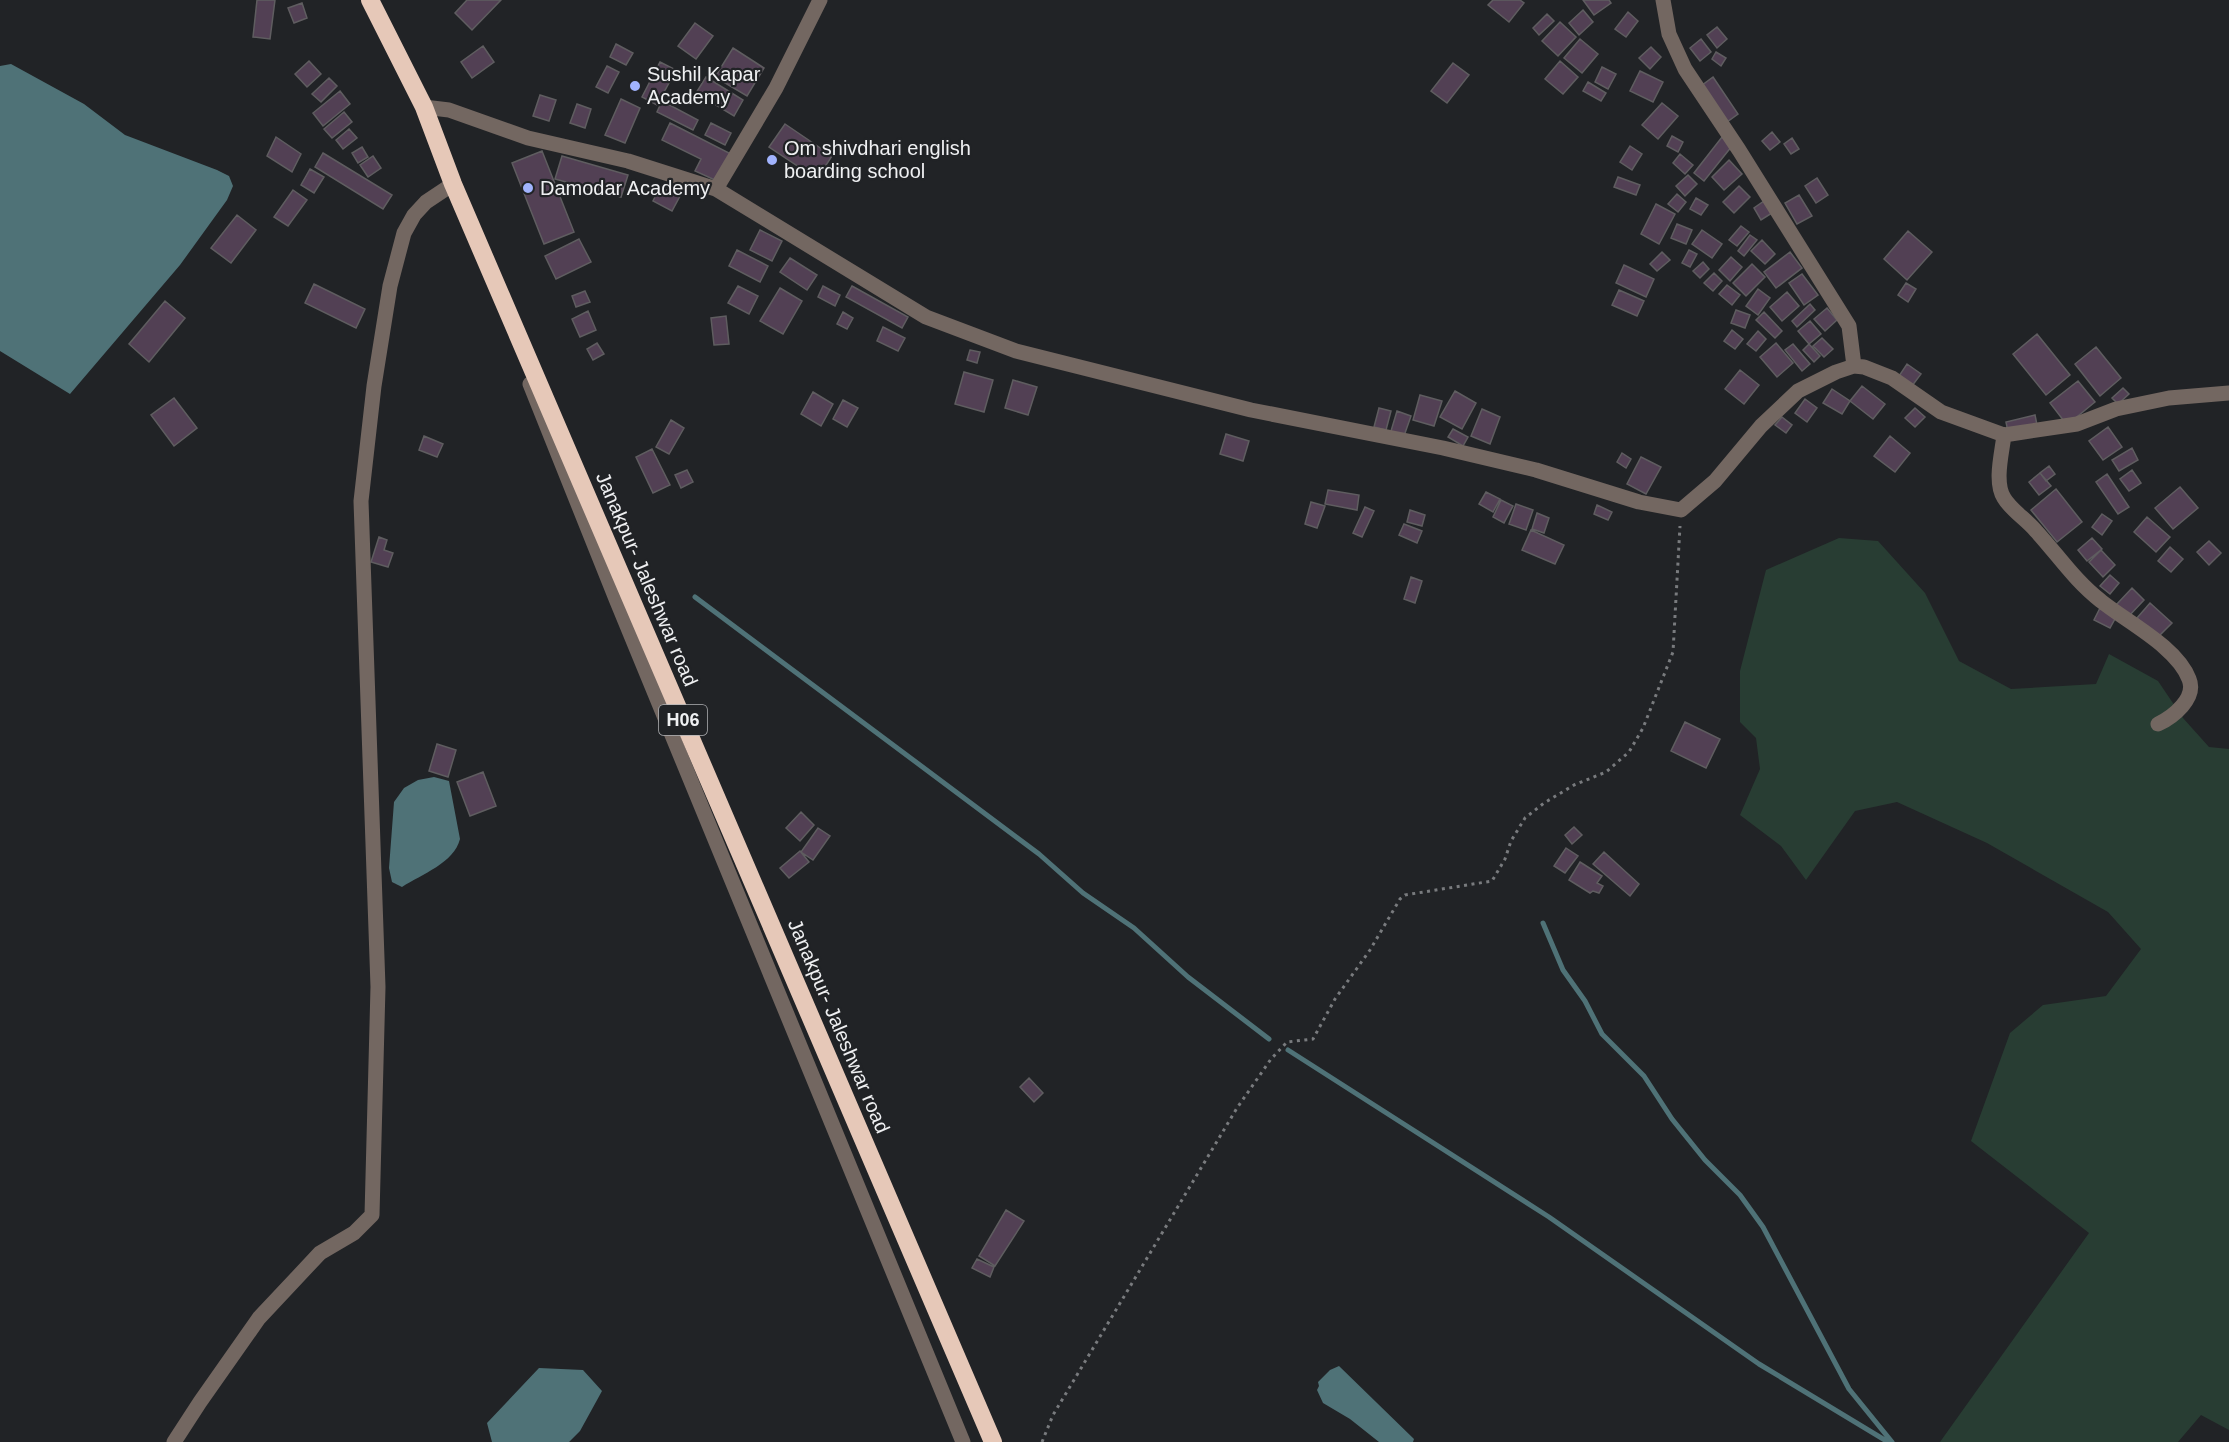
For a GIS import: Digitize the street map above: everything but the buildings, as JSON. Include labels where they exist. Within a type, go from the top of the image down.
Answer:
[{"type":"highway","name":"Janakpur- Jaleshwar road","points":[[370,0],[424,107],[453,184],[993,1442]]},
{"type":"street","points":[[716,189],[776,88],[820,0]]},
{"type":"street","points":[[1663,0],[1669,34],[1685,69],[1739,150],[1849,326],[1854,366]]},
{"type":"street","points":[[424,107],[449,110],[528,138],[628,161],[716,189],[926,317],[1016,351],[1251,410],[1443,448],[1536,470],[1639,502],[1681,510],[1715,481],[1761,426],[1798,391],[1836,372],[1854,366],[1864,367],[1892,378],[1941,412],[2004,435],[2077,424],[2116,409],[2169,398],[2229,393]]},
{"type":"street","points":[[174,1442],[259,1318],[320,1253],[354,1233],[372,1215],[378,987],[361,501],[374,386],[390,286],[404,233],[414,215],[426,202],[453,184]]},
{"type":"street","points":[[465,222],[625,621],[963,1442]]},
{"type":"street","points":[[2004,435],[1999,479],[2004,498],[2036,531],[2070,573],[2102,602],[2168,652],[2181,665],[2190,680],[2190,692],[2183,704],[2169,719],[2158,724]]},
{"type":"path","points":[[1042,1442],[1053,1415],[1237,1108],[1271,1059],[1287,1042],[1313,1039],[1335,999],[1365,958],[1400,899],[1405,895],[1492,881],[1505,859],[1511,840],[1525,818],[1564,791],[1606,772],[1629,752],[1643,728],[1673,652],[1681,510]]},
{"type":"green space","points":[[1839,538],[1878,541],[1925,593],[1959,661],[2011,689],[2096,684],[2109,654],[2158,681],[2183,718],[2209,747],[2229,749],[2229,1430],[2201,1415],[2178,1442],[1940,1442],[2089,1233],[1971,1141],[2010,1033],[2043,1005],[2106,996],[2141,949],[2108,912],[1987,843],[1897,802],[1855,811],[1806,880],[1781,846],[1740,815],[1760,769],[1756,738],[1740,722],[1740,671],[1766,570]]},
{"type":"water","points":[[11,64],[84,104],[125,135],[217,170],[229,176],[233,186],[227,200],[180,265],[70,394],[0,351],[0,66]]},
{"type":"water","points":[[434,777],[449,781],[460,839],[457,847],[444,861],[402,887],[392,882],[389,868],[394,802],[404,788],[418,780]]},
{"type":"water","points":[[1339,1366],[1414,1439],[1413,1442],[1379,1442],[1350,1419],[1323,1403],[1317,1390],[1318,1382],[1330,1370]]},
{"type":"water","points":[[539,1368],[583,1370],[602,1391],[580,1431],[569,1442],[492,1442],[487,1423]]},
{"type":"waterway","points":[[695,597],[1039,854],[1083,893],[1134,928],[1188,977],[1269,1039]]},
{"type":"waterway","points":[[1543,923],[1563,970],[1585,1001],[1602,1034],[1644,1076],[1672,1119],[1705,1160],[1740,1195],[1763,1227],[1849,1389],[1892,1442]]},
{"type":"waterway","points":[[1288,1050],[1549,1217],[1759,1364],[1888,1442]]},
{"type":"place","name":"Sushil Kapar Academy","points":[[635,86]]},
{"type":"place","name":"Om shivdhari english boarding school","points":[[772,160]]},
{"type":"place","name":"Damodar Academy","points":[[528,188]]}]
